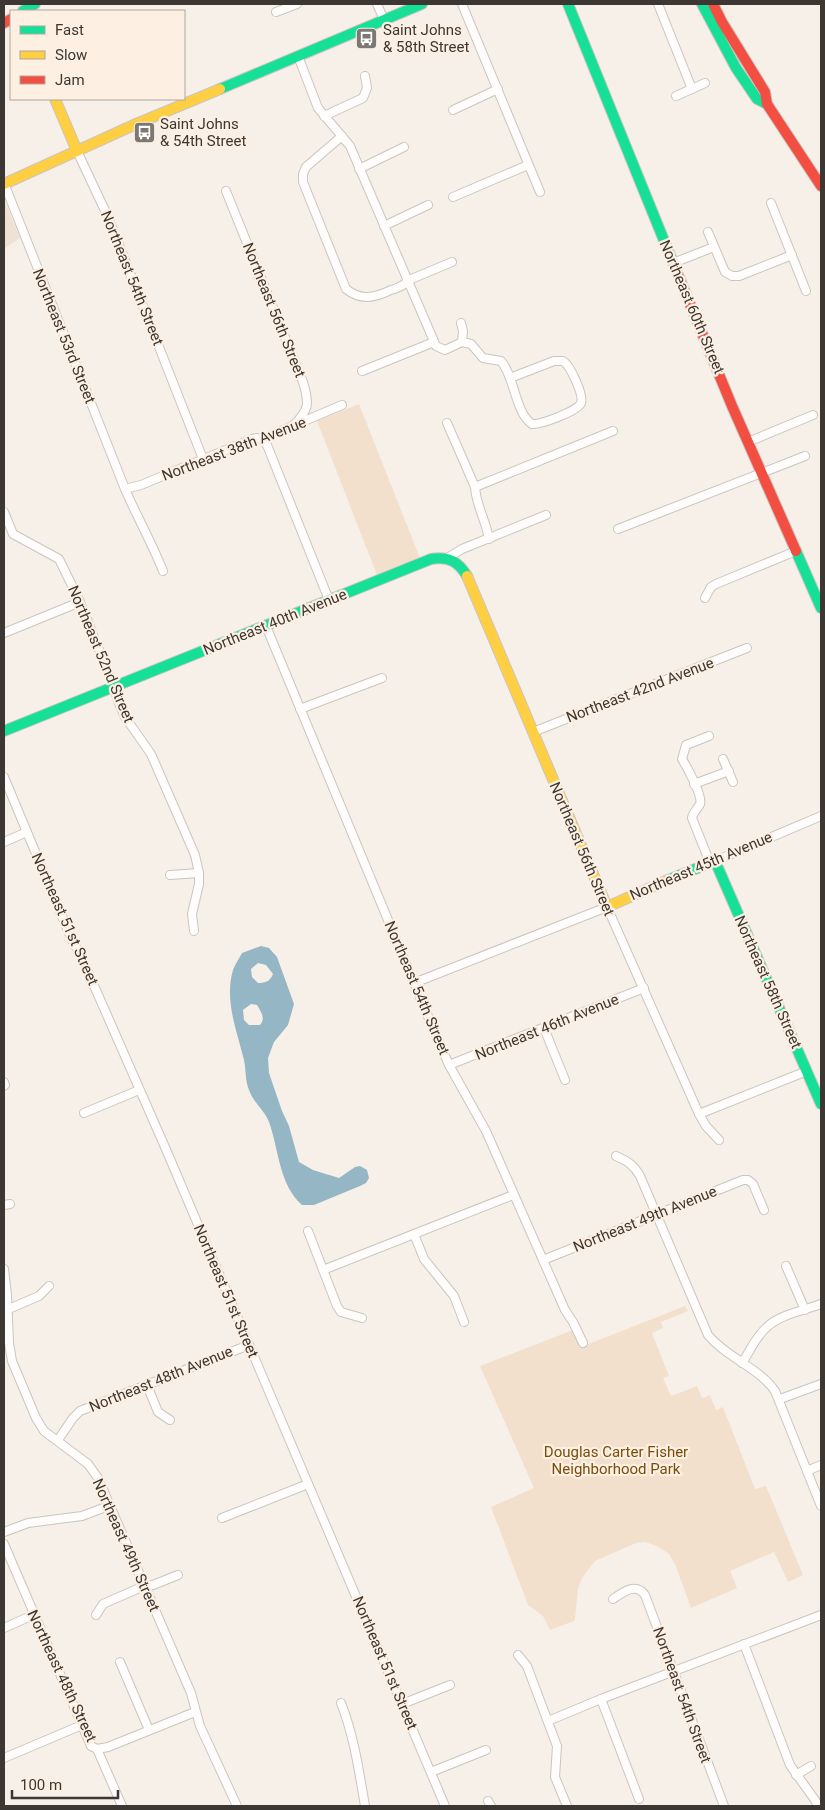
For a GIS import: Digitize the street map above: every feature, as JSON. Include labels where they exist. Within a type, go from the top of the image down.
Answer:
[{"type":"street","points":[[23,10],[35,4]]},
{"type":"street","points":[[276,12],[297,4]]},
{"type":"street","points":[[377,4],[384,20]]},
{"type":"street","points":[[4,184],[422,4]]},
{"type":"street","points":[[462,4],[540,192]]},
{"type":"street","name":"Northeast 60th Street","points":[[568,4],[673,263],[748,442],[821,608]]},
{"type":"street","points":[[658,4],[692,89]]},
{"type":"street","points":[[702,4],[714,31],[736,68],[757,99],[767,104]]},
{"type":"street","points":[[713,4],[765,92],[767,104],[821,186]]},
{"type":"street","points":[[298,56],[318,108],[350,146],[434,342],[439,348],[445,350],[462,342],[471,344],[481,356],[501,362],[510,378],[525,417],[532,424],[539,424],[573,410],[581,403],[581,395],[570,368],[563,361],[554,361],[510,378]]},
{"type":"street","points":[[324,116],[363,98],[366,93],[365,76]]},
{"type":"street","points":[[676,96],[706,83]]},
{"type":"street","points":[[453,110],[498,89]]},
{"type":"street","name":"Northeast 54th Street","points":[[55,100],[108,217],[203,459]]},
{"type":"street","points":[[342,136],[306,167],[302,182],[346,289],[360,297],[368,298],[404,285],[409,280],[452,262]]},
{"type":"street","points":[[359,170],[404,148]]},
{"type":"street","points":[[453,197],[528,165]]},
{"type":"street","name":"Northeast 53rd Street","points":[[4,184],[125,489],[139,522],[153,545],[163,571]]},
{"type":"street","name":"Northeast 56th Street","points":[[226,191],[307,395],[304,415],[292,427]]},
{"type":"street","points":[[771,203],[806,291]]},
{"type":"street","points":[[384,226],[428,205]]},
{"type":"street","points":[[708,232],[725,272],[732,276],[740,276],[792,255]]},
{"type":"street","points":[[673,263],[714,247]]},
{"type":"street","points":[[461,323],[463,332],[462,342]]},
{"type":"street","points":[[362,371],[434,342]]},
{"type":"street","name":"Northeast 38th Avenue","points":[[125,489],[141,485],[252,439],[262,439],[342,405]]},
{"type":"street","points":[[748,442],[814,414]]},
{"type":"street","points":[[447,423],[475,487],[489,539]]},
{"type":"street","points":[[475,487],[613,431]]},
{"type":"street","points":[[262,439],[267,445],[329,600]]},
{"type":"street","points":[[618,529],[805,456]]},
{"type":"street","points":[[4,512],[13,534],[4,538]]},
{"type":"street","name":"Northeast 40th Avenue","points":[[4,730],[434,558],[449,557],[462,549],[546,515]]},
{"type":"street","name":"Northeast 52nd Street","points":[[13,534],[60,559],[80,602],[124,717],[151,754],[195,855],[199,873],[199,884],[192,914],[194,932]]},
{"type":"street","points":[[705,598],[711,587],[716,584],[796,551]]},
{"type":"street","name":"Northeast 56th Street","points":[[449,557],[458,563],[466,574],[606,907],[700,1114],[706,1126],[719,1140]]},
{"type":"street","points":[[4,633],[80,602]]},
{"type":"street","name":"Northeast 54th Street","points":[[266,626],[414,983],[450,1065],[486,1131],[565,1310],[583,1343]]},
{"type":"street","name":"Northeast 42nd Avenue","points":[[533,732],[747,648]]},
{"type":"street","points":[[300,709],[382,678]]},
{"type":"street","points":[[709,736],[686,745],[682,759],[701,801],[693,812],[692,820],[712,862]]},
{"type":"street","points":[[723,759],[733,782]]},
{"type":"street","points":[[694,784],[729,771]]},
{"type":"street","name":"Northeast 51st Street","points":[[4,777],[445,1806]]},
{"type":"street","name":"Northeast 45th Avenue","points":[[414,983],[606,907],[821,816]]},
{"type":"street","points":[[4,842],[27,832]]},
{"type":"street","name":"Northeast 58th Street","points":[[712,862],[821,1104]]},
{"type":"street","points":[[170,875],[199,873]]},
{"type":"street","name":"Northeast 46th Avenue","points":[[450,1065],[644,988]]},
{"type":"street","points":[[544,1028],[565,1080]]},
{"type":"street","points":[[700,1114],[807,1071]]},
{"type":"street","points":[[84,1113],[139,1090]]},
{"type":"street","points":[[616,1156],[635,1167],[708,1335],[725,1352],[769,1382],[780,1399],[821,1506]]},
{"type":"street","name":"Northeast 49th Avenue","points":[[543,1260],[656,1214],[748,1180],[753,1184],[764,1210]]},
{"type":"street","points":[[323,1270],[513,1195]]},
{"type":"street","points":[[308,1231],[337,1306],[341,1312],[362,1318]]},
{"type":"street","points":[[414,1234],[424,1259],[454,1296],[464,1322]]},
{"type":"street","points":[[786,1266],[805,1310]]},
{"type":"street","name":"Northeast 49th Street","points":[[4,1269],[6,1310],[12,1361],[36,1418],[44,1431],[88,1464],[98,1478],[191,1693],[200,1726],[237,1806]]},
{"type":"street","points":[[6,1310],[38,1296],[49,1286]]},
{"type":"street","points":[[742,1363],[767,1326],[790,1315],[821,1304]]},
{"type":"street","name":"Northeast 48th Avenue","points":[[58,1440],[80,1411],[249,1345]]},
{"type":"street","points":[[780,1399],[821,1384]]},
{"type":"street","points":[[146,1385],[158,1412],[170,1420]]},
{"type":"street","points":[[807,1471],[821,1465]]},
{"type":"street","points":[[222,1518],[308,1484]]},
{"type":"street","points":[[4,1532],[28,1523],[82,1516],[110,1505]]},
{"type":"street","name":"Northeast 48th Street","points":[[4,1544],[91,1746],[97,1749],[122,1806]]},
{"type":"street","points":[[96,1615],[103,1604],[144,1586],[153,1585],[178,1575]]},
{"type":"street","name":"Northeast 54th Street","points":[[613,1599],[622,1592],[636,1588],[645,1595],[724,1806]]},
{"type":"street","points":[[4,1628],[33,1615]]},
{"type":"street","points":[[548,1721],[821,1615]]},
{"type":"street","points":[[744,1644],[790,1764],[818,1806]]},
{"type":"street","points":[[518,1655],[527,1666],[557,1746],[555,1777],[567,1806]]},
{"type":"street","points":[[120,1662],[149,1730]]},
{"type":"street","points":[[402,1704],[450,1685]]},
{"type":"street","points":[[602,1699],[639,1799]]},
{"type":"street","points":[[341,1703],[348,1723],[359,1770],[365,1806]]},
{"type":"street","points":[[97,1749],[108,1747],[195,1712]]},
{"type":"street","points":[[4,1748],[6,1757],[82,1725]]},
{"type":"street","points":[[431,1772],[486,1750]]},
{"type":"street","points":[[796,1775],[811,1766]]},
{"type":"shaded area","points":[[4,200],[20,238],[4,249]]},
{"type":"green space","points":[[359,404],[420,558],[377,575],[317,421]]},
{"type":"green space","name":"Douglas Carter Fisher Neighborhood Park","points":[[685,1306],[688,1311],[661,1322],[663,1328],[652,1333],[669,1376],[663,1378],[671,1396],[697,1386],[702,1398],[710,1395],[716,1410],[723,1407],[755,1489],[766,1486],[803,1575],[788,1582],[774,1552],[730,1571],[737,1588],[691,1608],[675,1564],[669,1554],[657,1546],[645,1542],[636,1543],[595,1561],[582,1578],[578,1588],[574,1621],[550,1630],[543,1616],[528,1605],[491,1507],[534,1488],[480,1366],[573,1330],[581,1347]]},
{"type":"water","points":[[261,946],[269,948],[277,957],[294,1004],[288,1025],[274,1042],[268,1058],[269,1073],[289,1126],[299,1162],[313,1170],[339,1178],[355,1167],[360,1166],[367,1170],[369,1178],[366,1183],[314,1205],[302,1205],[289,1188],[284,1177],[269,1122],[253,1099],[246,1079],[244,1060],[232,1015],[230,993],[233,970],[242,953]],"holes":[[[258,963],[266,965],[273,974],[269,980],[258,983],[252,977],[251,969]],[[251,1004],[257,1005],[263,1017],[260,1025],[249,1025],[244,1020],[243,1010]]]},
{"type":"traffic: fast","points":[[25,10],[35,4]]},
{"type":"traffic: fast","points":[[220,89],[422,4]]},
{"type":"traffic: fast","points":[[568,4],[676,270]]},
{"type":"traffic: fast","points":[[702,4],[736,68],[757,99],[767,104]]},
{"type":"traffic: fast","points":[[796,551],[821,608]]},
{"type":"traffic: fast","points":[[4,731],[431,559],[443,558],[452,561],[467,576]]},
{"type":"traffic: fast","points":[[668,880],[715,861],[821,1104]]},
{"type":"traffic: slow","points":[[4,184],[136,124],[220,89]]},
{"type":"traffic: slow","points":[[55,100],[77,151]]},
{"type":"traffic: slow","points":[[467,576],[607,907],[668,880]]},
{"type":"traffic: jam","points":[[713,4],[765,92],[767,104],[821,186]]},
{"type":"traffic: jam","points":[[4,23],[10,20]]},
{"type":"traffic: jam","points":[[676,270],[732,406],[796,551]]},
{"type":"place","name":"Saint Johns & 58th Street","points":[[367,39]]},
{"type":"place","name":"Saint Johns & 54th Street","points":[[144,133]]}]
